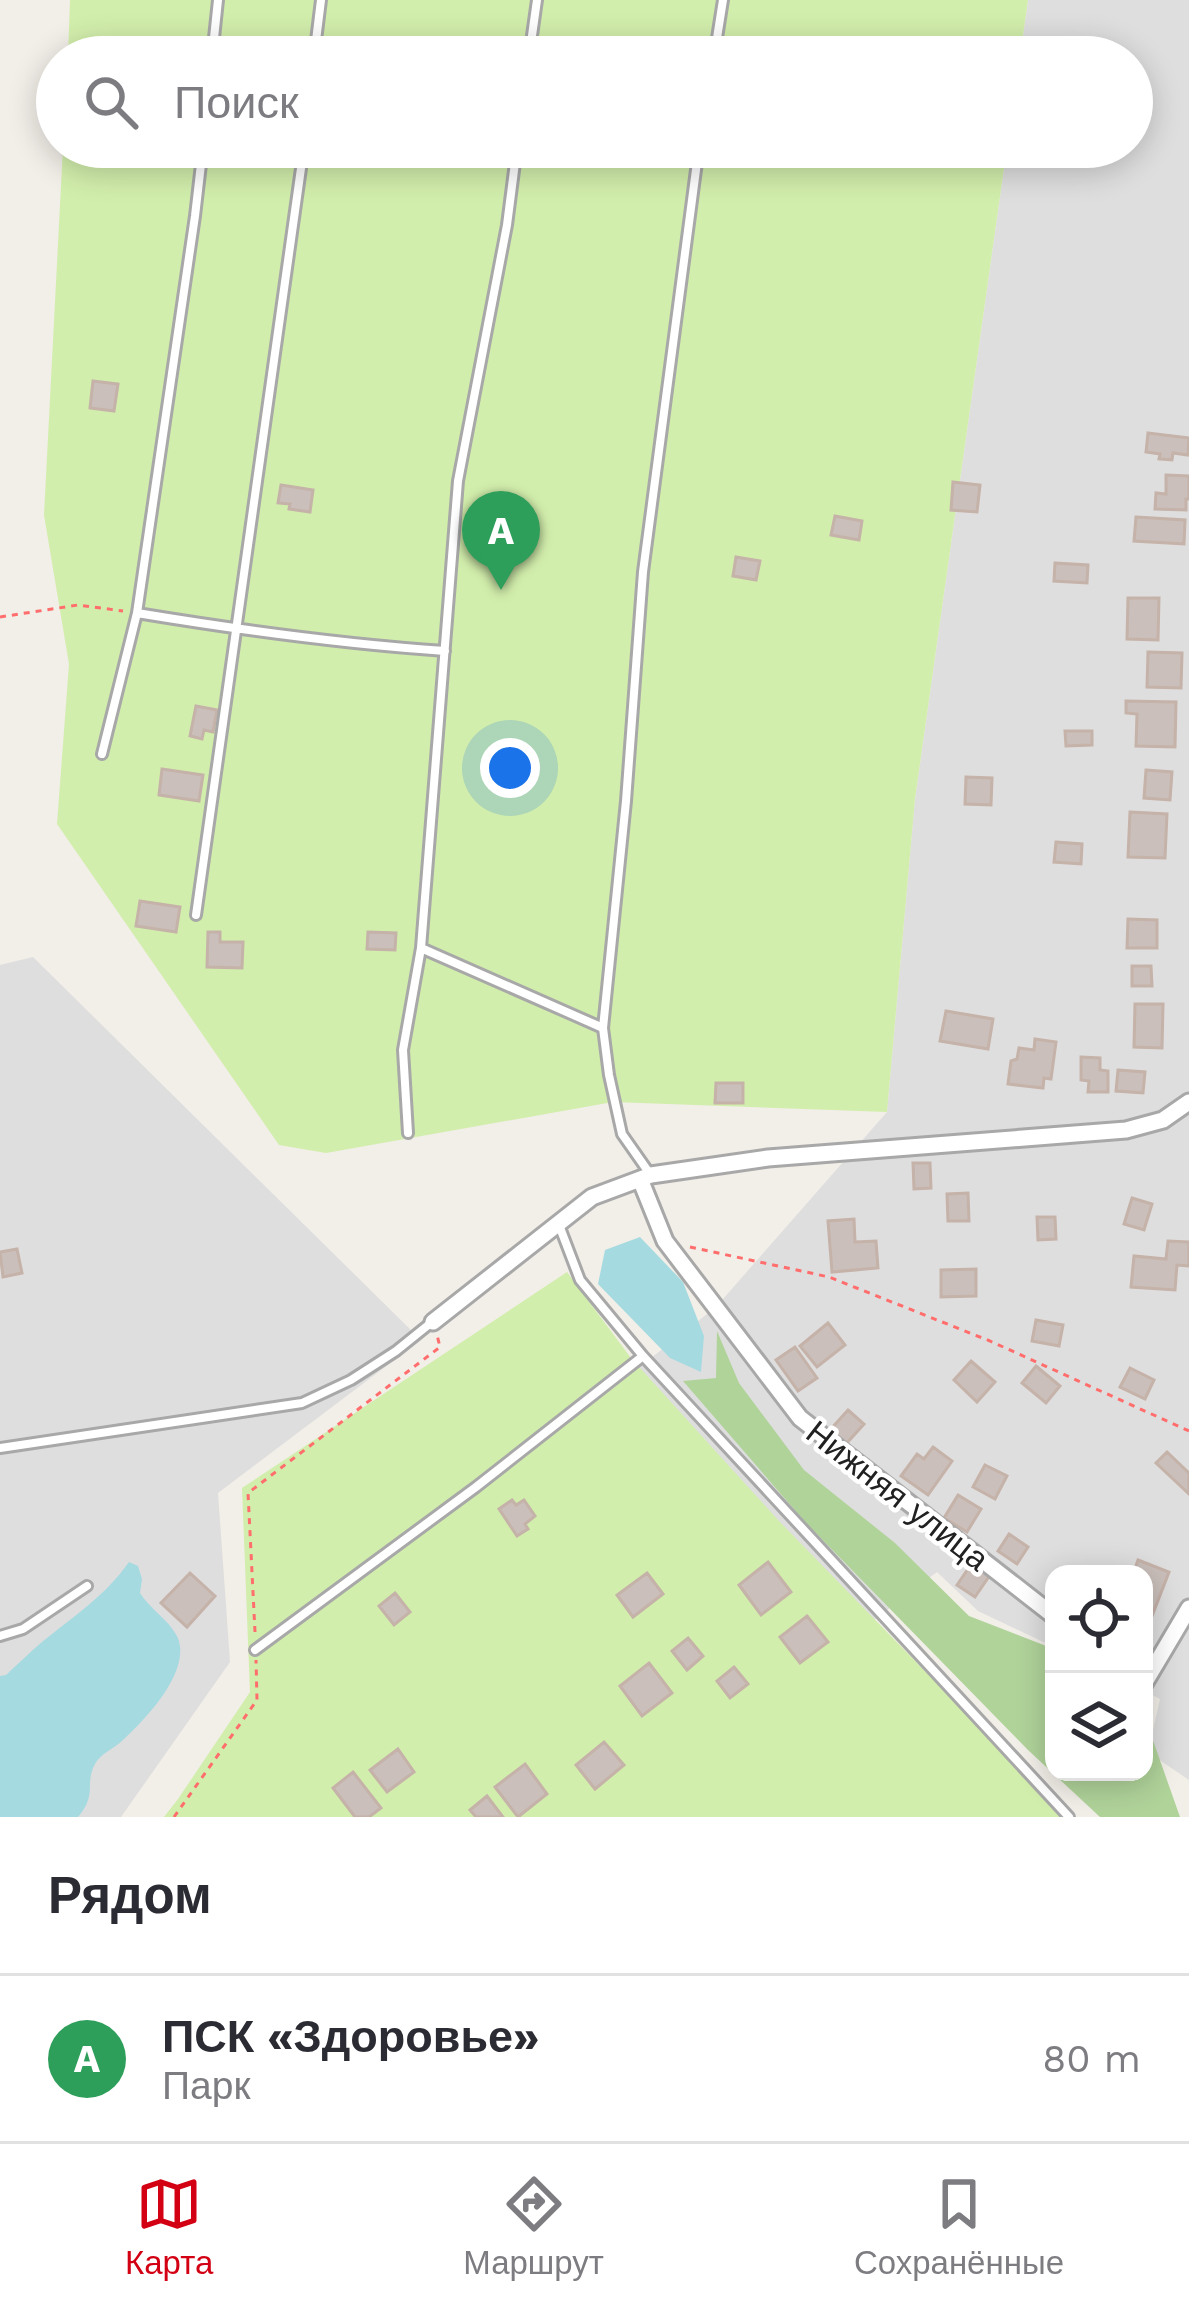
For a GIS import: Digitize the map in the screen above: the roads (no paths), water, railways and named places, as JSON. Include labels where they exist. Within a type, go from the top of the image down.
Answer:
[{"type":"street","points":[[433,1322],[592,1197],[645,1177],[768,1158],[1126,1130],[1163,1120],[1189,1102]]},
{"type":"street","name":"Нижняя улица","points":[[645,1177],[665,1241],[800,1418],[1045,1609]]},
{"type":"street","points":[[1151,1673],[1189,1608]]},
{"type":"lane","points":[[214,36],[218,0]]},
{"type":"lane","points":[[317,36],[321,0]]},
{"type":"lane","points":[[533,36],[537,0]]},
{"type":"lane","points":[[717,36],[723,0]]},
{"type":"lane","points":[[102,754],[137,613],[200,168]]},
{"type":"lane","points":[[196,915],[301,168]]},
{"type":"lane","points":[[408,1133],[404,1050],[421,948],[458,481],[514,168]]},
{"type":"lane","points":[[645,1177],[622,1134],[603,1028],[644,572],[696,168]]},
{"type":"lane","points":[[137,613],[356,645],[445,651]]},
{"type":"lane","points":[[421,948],[603,1028]]},
{"type":"lane","points":[[559,1226],[580,1280],[643,1356],[1069,1817]]},
{"type":"lane","points":[[0,1448],[302,1403],[351,1380],[433,1322]]},
{"type":"lane","points":[[255,1651],[643,1356]]},
{"type":"lane","points":[[0,1636],[23,1629],[87,1586]]},
{"type":"water","points":[[640,1237],[683,1282],[704,1336],[701,1372],[670,1358],[598,1284],[605,1250]]},
{"type":"water","points":[[129,1562],[138,1566],[140,1593],[177,1636],[179,1663],[173,1678],[144,1719],[97,1760],[88,1802],[78,1817],[0,1817],[0,1676],[99,1596]]},
{"type":"place","name":"ПСК «Здоровье»","points":[[501,590]]}]
